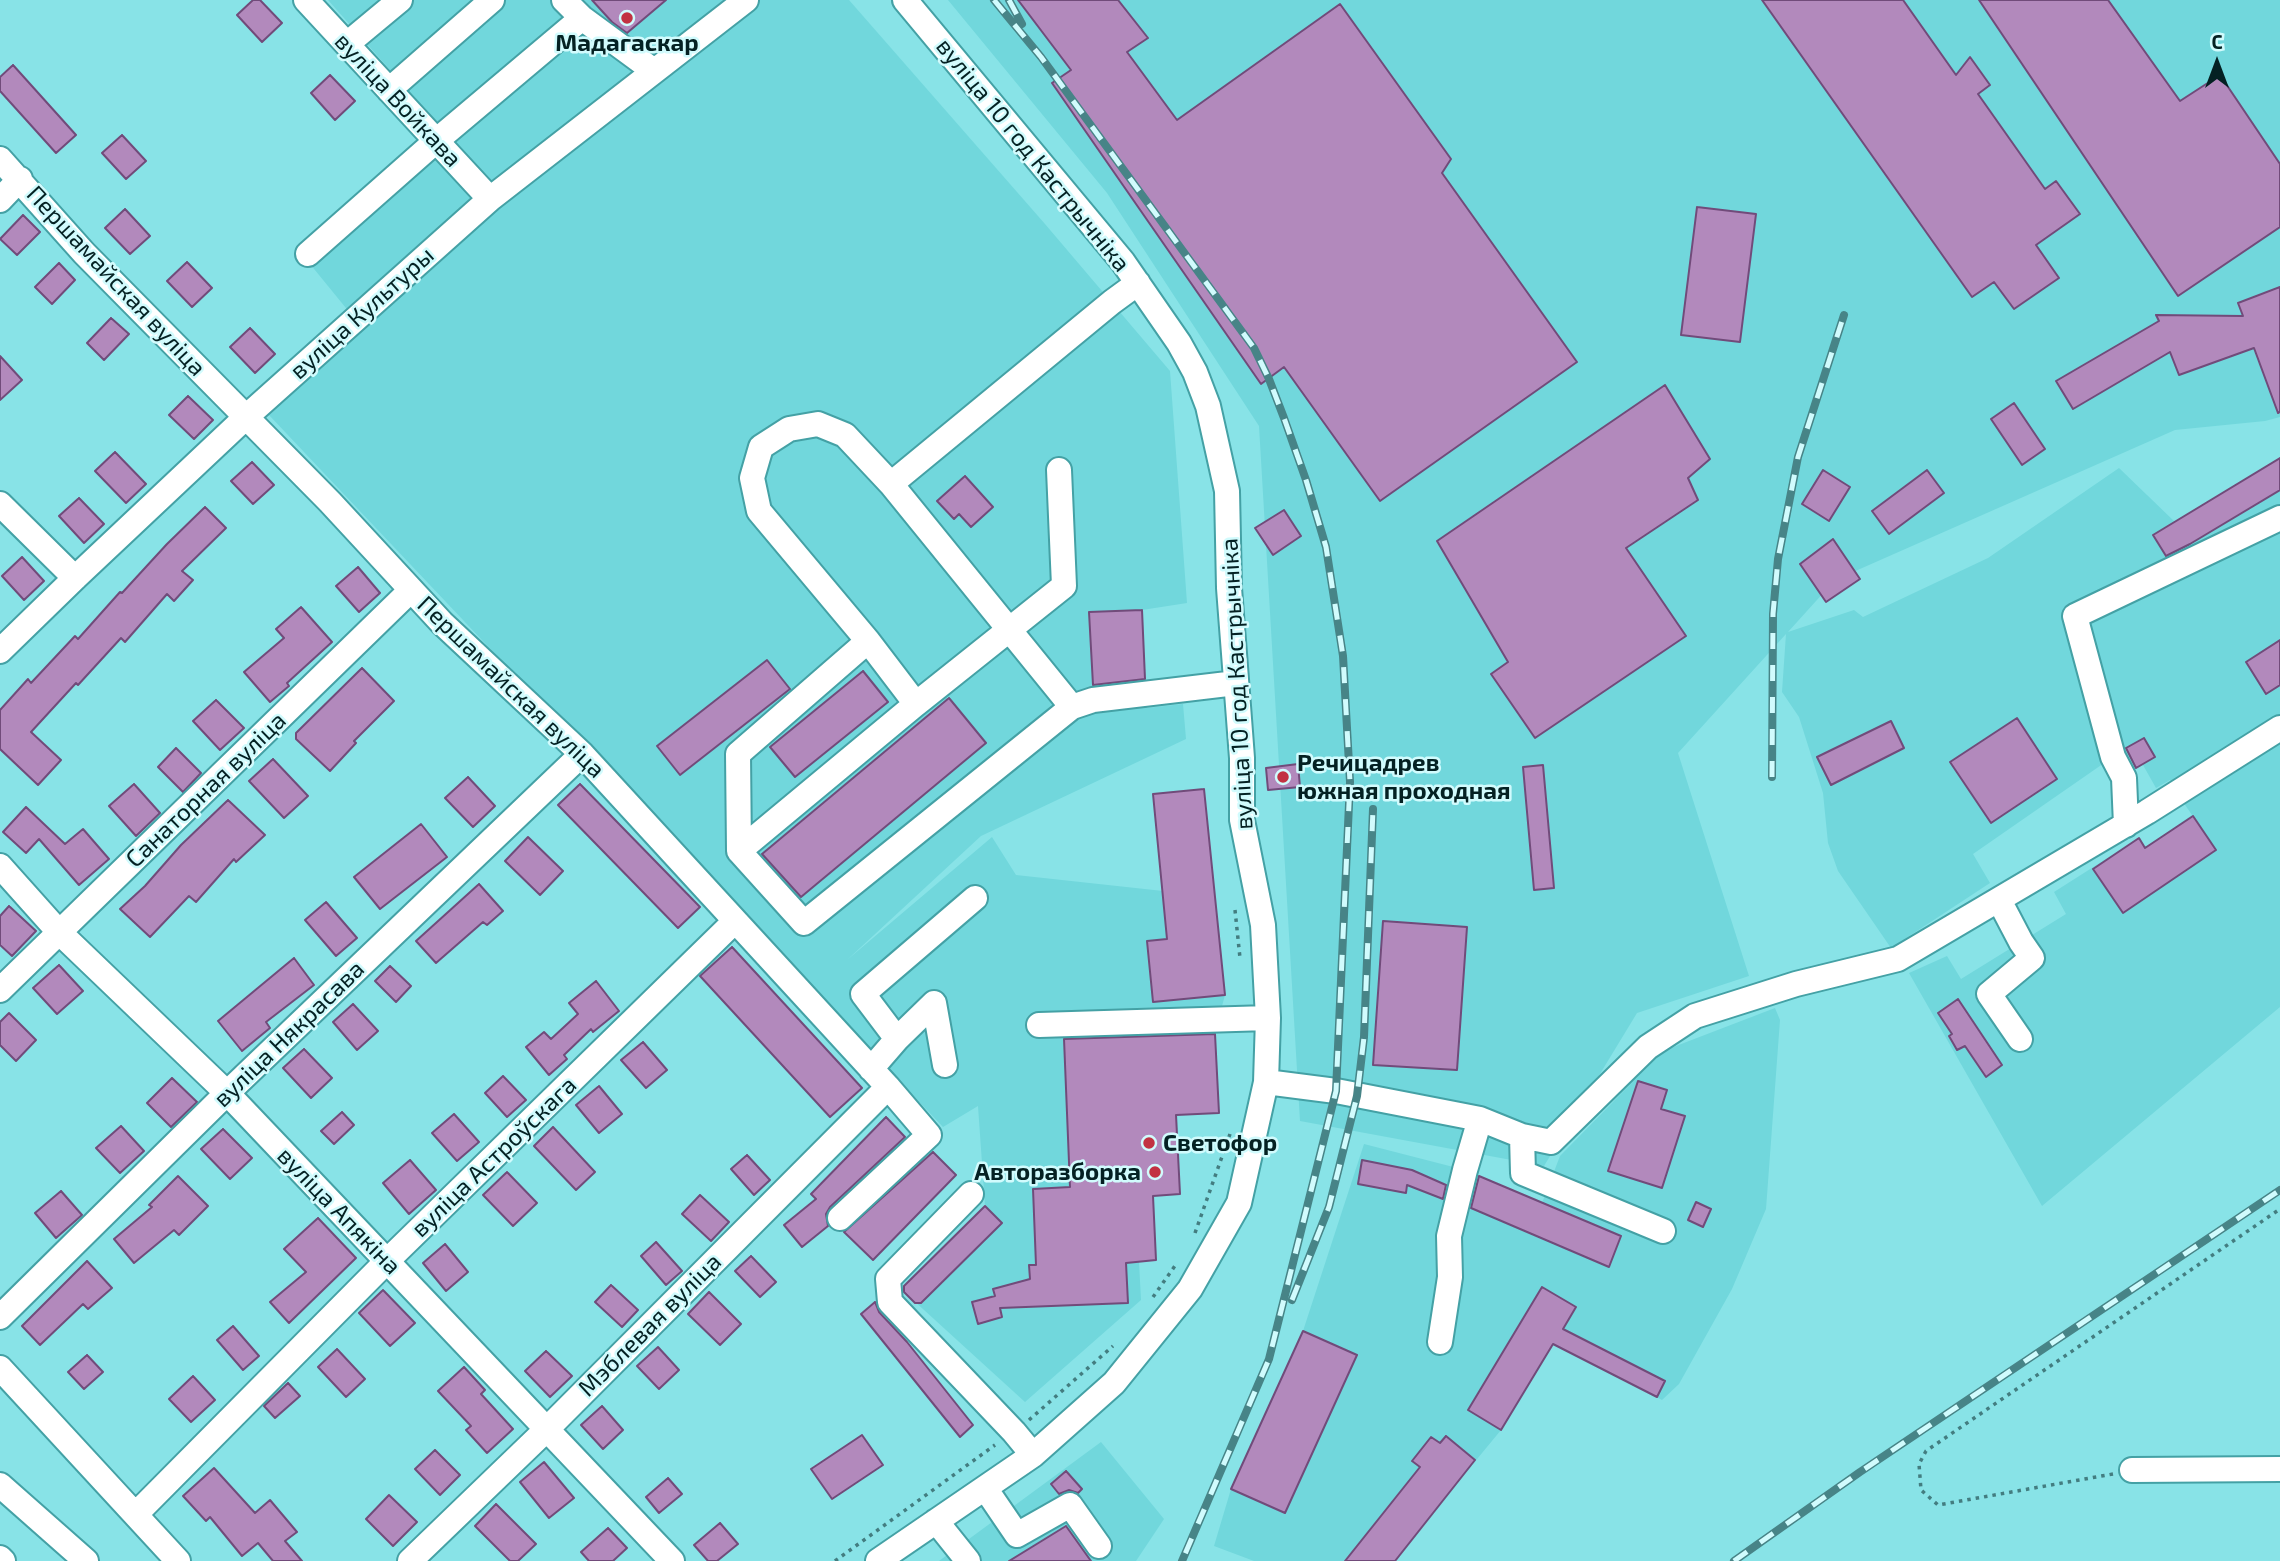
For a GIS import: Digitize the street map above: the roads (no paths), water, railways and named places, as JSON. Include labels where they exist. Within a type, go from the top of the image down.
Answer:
[{"type":"street","name":"вуліца Войкава","points":[[306,0],[490,199]]},
{"type":"street","points":[[347,44],[400,0]]},
{"type":"street","points":[[389,90],[492,0]]},
{"type":"street","points":[[564,0],[582,18],[654,71]]},
{"type":"street","name":"вуліца Культуры","points":[[0,652],[246,417],[490,199],[746,0]]},
{"type":"street","name":"вуліца 10 год Кастрычніка","points":[[878,1561],[1033,1455],[1114,1382],[1190,1289],[1239,1203],[1266,1082],[1268,1018],[1262,925],[1242,820],[1242,758],[1229,588],[1227,491],[1208,407],[1195,372],[1179,343],[1138,283],[905,0]]},
{"type":"street","points":[[308,254],[582,18]]},
{"type":"street","name":"Першамайская вуліца","points":[[0,159],[84,253],[330,502],[442,623],[582,754],[929,1135],[840,1218]]},
{"type":"street","points":[[0,200],[20,179]]},
{"type":"street","points":[[891,484],[1138,283]]},
{"type":"street","points":[[916,704],[868,641],[760,511],[752,478],[761,447],[789,429],[818,424],[845,435],[891,484],[1072,707]]},
{"type":"street","points":[[739,851],[1064,586],[1059,470]]},
{"type":"street","points":[[0,503],[75,578]]},
{"type":"street","points":[[2126,825],[2124,778],[2113,757],[2075,617],[2280,518]]},
{"type":"street","name":"Санаторная вуліца","points":[[0,990],[411,590]]},
{"type":"street","points":[[868,641],[738,754],[739,851],[804,923],[1072,707],[1093,700],[1236,683]]},
{"type":"street","points":[[1266,1082],[1336,1091],[1480,1119],[1522,1136],[1550,1142],[1648,1047],[1695,1016],[1796,984],[1898,959],[2126,825],[2280,729]]},
{"type":"street","name":"вуліца Някрасава","points":[[0,1317],[227,1093],[582,754]]},
{"type":"street","name":"вуліца Апякіна","points":[[0,866],[59,932],[227,1093],[672,1561]]},
{"type":"street","points":[[897,1040],[863,994],[975,898]]},
{"type":"street","points":[[1999,900],[2032,958],[1989,993],[2020,1040]]},
{"type":"street","name":"вуліца Астроўскага","points":[[136,1514],[387,1261],[735,921]]},
{"type":"street","name":"Мэблевая вуліца","points":[[410,1561],[548,1428],[879,1078],[897,1040],[934,1003],[945,1065]]},
{"type":"street","points":[[1039,1025],[1268,1018]]},
{"type":"street","points":[[1440,1342],[1450,1277],[1449,1236],[1480,1119]]},
{"type":"street","points":[[1522,1136],[1522,1173],[1663,1231]]},
{"type":"street","points":[[971,1194],[888,1279],[890,1302],[1033,1455]]},
{"type":"street","points":[[0,1368],[178,1561]]},
{"type":"street","points":[[2132,1470],[2280,1469]]},
{"type":"street","points":[[0,1485],[86,1561]]},
{"type":"street","points":[[985,1488],[1017,1535],[1070,1505],[1099,1546]]},
{"type":"street","points":[[936,1521],[968,1561]]},
{"type":"railway","points":[[994,0],[1041,57],[1254,348],[1284,418],[1326,547],[1343,656],[1350,782],[1336,1091],[1269,1359],[1182,1561]]},
{"type":"railway","points":[[1009,0],[1022,24]]},
{"type":"railway","points":[[1772,777],[1773,614],[1778,559],[1798,457],[1844,315]]},
{"type":"railway","points":[[1292,1300],[1329,1207],[1357,1096],[1364,1037],[1373,809]]},
{"type":"railway","points":[[1734,1561],[1860,1472],[2280,1190]]},
{"type":"place","name":"Мадагаскар","points":[[627,18]]},
{"type":"place","name":"Речицадрев южная проходная","points":[[1283,777]]},
{"type":"place","name":"Светофор","points":[[1149,1143]]},
{"type":"place","name":"Авторазборка","points":[[1155,1172]]}]
